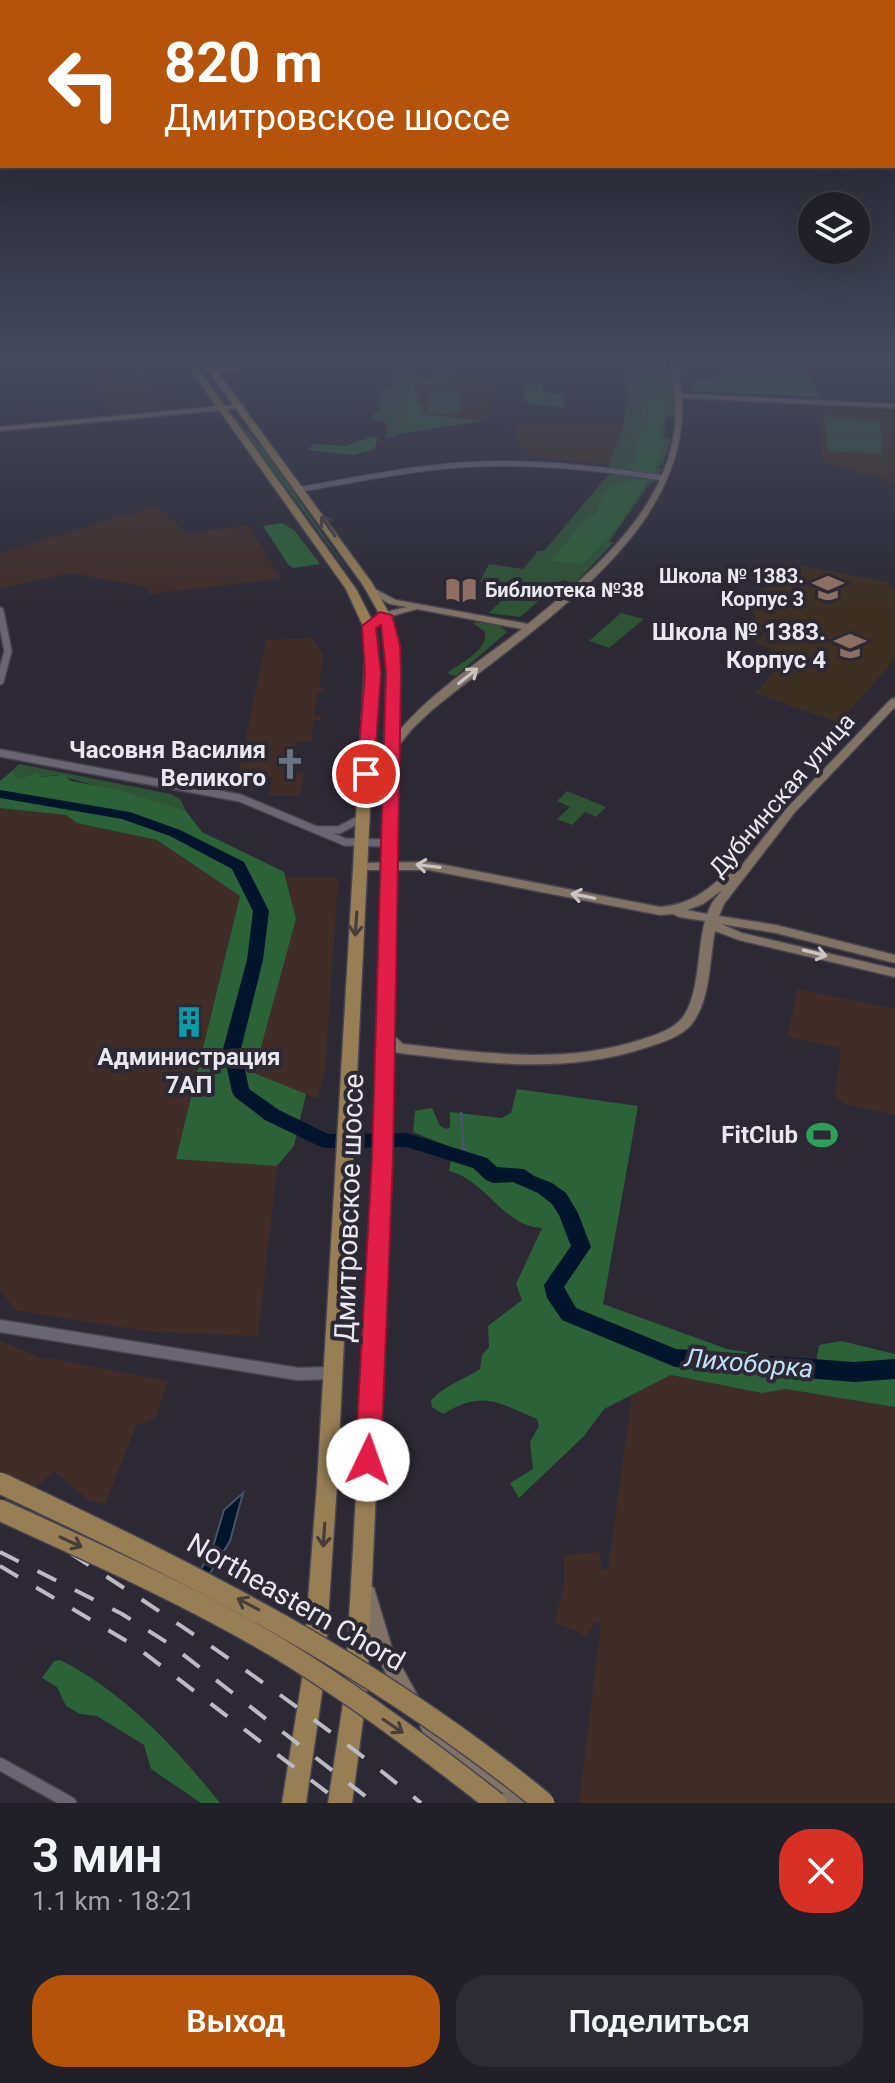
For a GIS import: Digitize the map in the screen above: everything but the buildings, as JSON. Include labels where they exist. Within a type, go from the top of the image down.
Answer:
[{"type":"main road","name":"Дмитровское шоссе","points":[[247,443],[336,567],[369,626],[373,673],[360,847],[334,1373],[313,1679],[294,1803]]},
{"type":"main road","name":"Дмитровское шоссе","points":[[268,443],[372,591],[385,615],[393,645],[383,1159],[356,1690],[340,1803]]},
{"type":"main road","name":"Northeastern Chord","points":[[0,1483],[152,1554],[291,1627],[435,1719],[544,1803]]},
{"type":"main road","name":"Northeastern Chord","points":[[0,1510],[140,1574],[278,1649],[422,1745],[496,1803]]},
{"type":"street","points":[[391,748],[415,718],[609,557],[637,522],[663,478],[676,443]]},
{"type":"street","points":[[302,489],[433,468],[488,464],[545,465],[663,478]]},
{"type":"street","points":[[372,591],[387,600],[528,627]]},
{"type":"street","points":[[369,626],[385,615],[428,609]]},
{"type":"street","points":[[0,611],[8,651],[0,681]]},
{"type":"street","name":"Дубнинская улица","points":[[385,1036],[394,1046],[555,1062],[582,1060],[635,1048],[673,1032],[690,1016],[709,918],[718,894],[895,701]]},
{"type":"street","points":[[0,753],[240,798],[316,830],[331,840],[360,847],[387,843]]},
{"type":"street","points":[[316,830],[339,830],[362,818]]},
{"type":"street","points":[[360,866],[388,864],[467,872],[660,911],[751,925],[895,959]]},
{"type":"street","points":[[660,911],[689,908],[718,894],[724,910],[751,925]]},
{"type":"street","points":[[709,918],[717,927],[739,936]]},
{"type":"street","points":[[706,940],[720,934],[739,936],[895,973]]},
{"type":"street","points":[[385,1072],[396,1058],[416,1048]]},
{"type":"street","points":[[0,1326],[298,1374],[334,1373]]},
{"type":"street","points":[[364,1563],[379,1641],[413,1704],[440,1738],[520,1803]]},
{"type":"street","points":[[286,1803],[303,1752]]},
{"type":"street","points":[[0,1764],[70,1803]]},
{"type":"shaded area","points":[[518,443],[618,443],[609,465],[524,455]]},
{"type":"shaded area","points":[[821,443],[895,443],[895,482],[827,464],[822,459]]},
{"type":"shaded area","points":[[157,506],[187,534],[248,525],[281,579],[150,594],[145,587],[72,573],[0,588],[0,553]]},
{"type":"shaded area","points":[[785,563],[888,582],[895,594],[895,659],[839,723],[755,693],[789,656],[755,643],[765,632],[747,626],[756,617],[750,606]]},
{"type":"shaded area","points":[[313,638],[323,655],[319,687],[325,688],[324,692],[318,692],[314,716],[321,716],[321,720],[314,720],[311,741],[297,741],[292,772],[304,773],[300,796],[269,796],[272,777],[257,777],[254,790],[235,790],[266,640]]},
{"type":"shaded area","points":[[0,808],[66,815],[77,823],[157,840],[240,896],[176,1158],[277,1166],[258,1336],[153,1332],[15,1310],[0,1289]]},
{"type":"shaded area","points":[[286,878],[338,878],[325,1071],[317,1099],[254,1073],[296,919]]},
{"type":"shaded area","points":[[797,989],[895,1009],[895,1115],[845,1104],[835,1096],[841,1048],[788,1037]]},
{"type":"shaded area","points":[[0,1341],[46,1360],[168,1381],[155,1418],[136,1426],[105,1504],[90,1501],[53,1471],[28,1496],[0,1475]]},
{"type":"shaded area","points":[[671,1375],[762,1393],[786,1389],[895,1407],[895,1803],[579,1803],[601,1623],[595,1622],[587,1636],[554,1622],[564,1588],[564,1555],[599,1552],[602,1569],[608,1570],[632,1395]]},
{"type":"green space","points":[[253,443],[259,443],[265,450],[352,577]]},
{"type":"green space","points":[[376,443],[374,450],[352,455],[308,450],[313,444],[346,446]]},
{"type":"green space","points":[[617,443],[670,443],[663,463],[657,468],[662,468],[656,481],[650,483],[609,542],[614,542],[575,583],[563,580],[520,617],[488,613],[508,595],[501,588],[480,582],[489,564],[523,569],[538,551],[544,551],[609,474]]},
{"type":"green space","points":[[635,443],[665,443],[653,474],[626,468],[636,461]]},
{"type":"green space","points":[[827,443],[882,443],[883,454],[827,451]]},
{"type":"green space","points":[[635,479],[648,481],[618,526],[583,564],[551,561],[587,517],[595,514],[609,489]]},
{"type":"green space","points":[[282,523],[294,530],[320,564],[293,568],[288,564],[263,526]]},
{"type":"green space","points":[[621,613],[644,619],[609,648],[589,641]]},
{"type":"green space","points":[[473,623],[500,626],[507,632],[456,676],[447,673],[473,655],[482,644],[485,632]]},
{"type":"green space","points":[[19,764],[171,794],[180,799],[186,811],[57,775],[40,777],[39,772],[18,779],[12,771]]},
{"type":"green space","points":[[12,771],[18,779],[39,772],[40,777],[63,775],[71,781],[118,790],[186,811],[202,832],[284,872],[296,919],[254,1073],[306,1094],[294,1146],[277,1166],[176,1159],[240,896],[157,840],[77,823],[66,815],[0,808],[0,781]]},
{"type":"green space","points":[[567,791],[606,807],[596,817],[585,812],[572,825],[557,819],[570,807],[557,801]]},
{"type":"green space","points":[[517,1089],[638,1106],[603,1304],[727,1349],[816,1363],[819,1345],[841,1341],[895,1354],[895,1407],[786,1389],[762,1393],[671,1375],[604,1409],[584,1436],[519,1498],[510,1483],[533,1469],[530,1442],[539,1426],[537,1419],[490,1401],[469,1402],[443,1414],[432,1407],[431,1401],[447,1387],[480,1369],[482,1355],[489,1347],[488,1326],[522,1300],[516,1284],[542,1228],[517,1220],[474,1184],[449,1171],[453,1148],[413,1132],[415,1111],[432,1108],[440,1126],[446,1129],[450,1127],[450,1112],[501,1118],[511,1113]]},
{"type":"green space","points":[[60,1660],[106,1688],[148,1723],[220,1803],[201,1803],[151,1769],[144,1745],[97,1716],[80,1714],[66,1706],[57,1687],[42,1678],[54,1661]]},
{"type":"water","points":[[243,1493],[230,1541],[202,1586],[194,1580],[211,1553],[224,1510]]},
{"type":"waterway","name":"Лихоборка","points":[[0,794],[125,815],[175,833],[238,866],[261,911],[255,960],[232,1049],[241,1092],[272,1115],[326,1141],[407,1140],[480,1163],[493,1175],[517,1174],[553,1193],[568,1213],[581,1247],[554,1285],[554,1292],[569,1314],[675,1358],[854,1372],[895,1369]]},
{"type":"waterway","points":[[461,1113],[464,1157]]},
{"type":"railway","points":[[0,1509],[215,1649],[320,1724],[421,1803]]},
{"type":"railway","points":[[0,1552],[122,1614],[171,1645],[374,1803]]},
{"type":"railway","points":[[0,1566],[135,1646],[341,1803]]},
{"type":"place","name":"Школа № 1383. Корпус 3","points":[[828,588]]},
{"type":"place","name":"Библиотека №38","points":[[461,590]]},
{"type":"place","name":"Школа № 1383. Корпус 4","points":[[850,646]]},
{"type":"place","name":"Часовня Василия Великого","points":[[290,764]]},
{"type":"place","name":"Администрация 7АП","points":[[189,1022]]},
{"type":"place","name":"FitClub","points":[[822,1135]]},
{"type":"route","points":[[366,774],[373,673],[369,626],[385,615],[393,645],[394,673],[387,843],[383,1159],[368,1460]]}]
